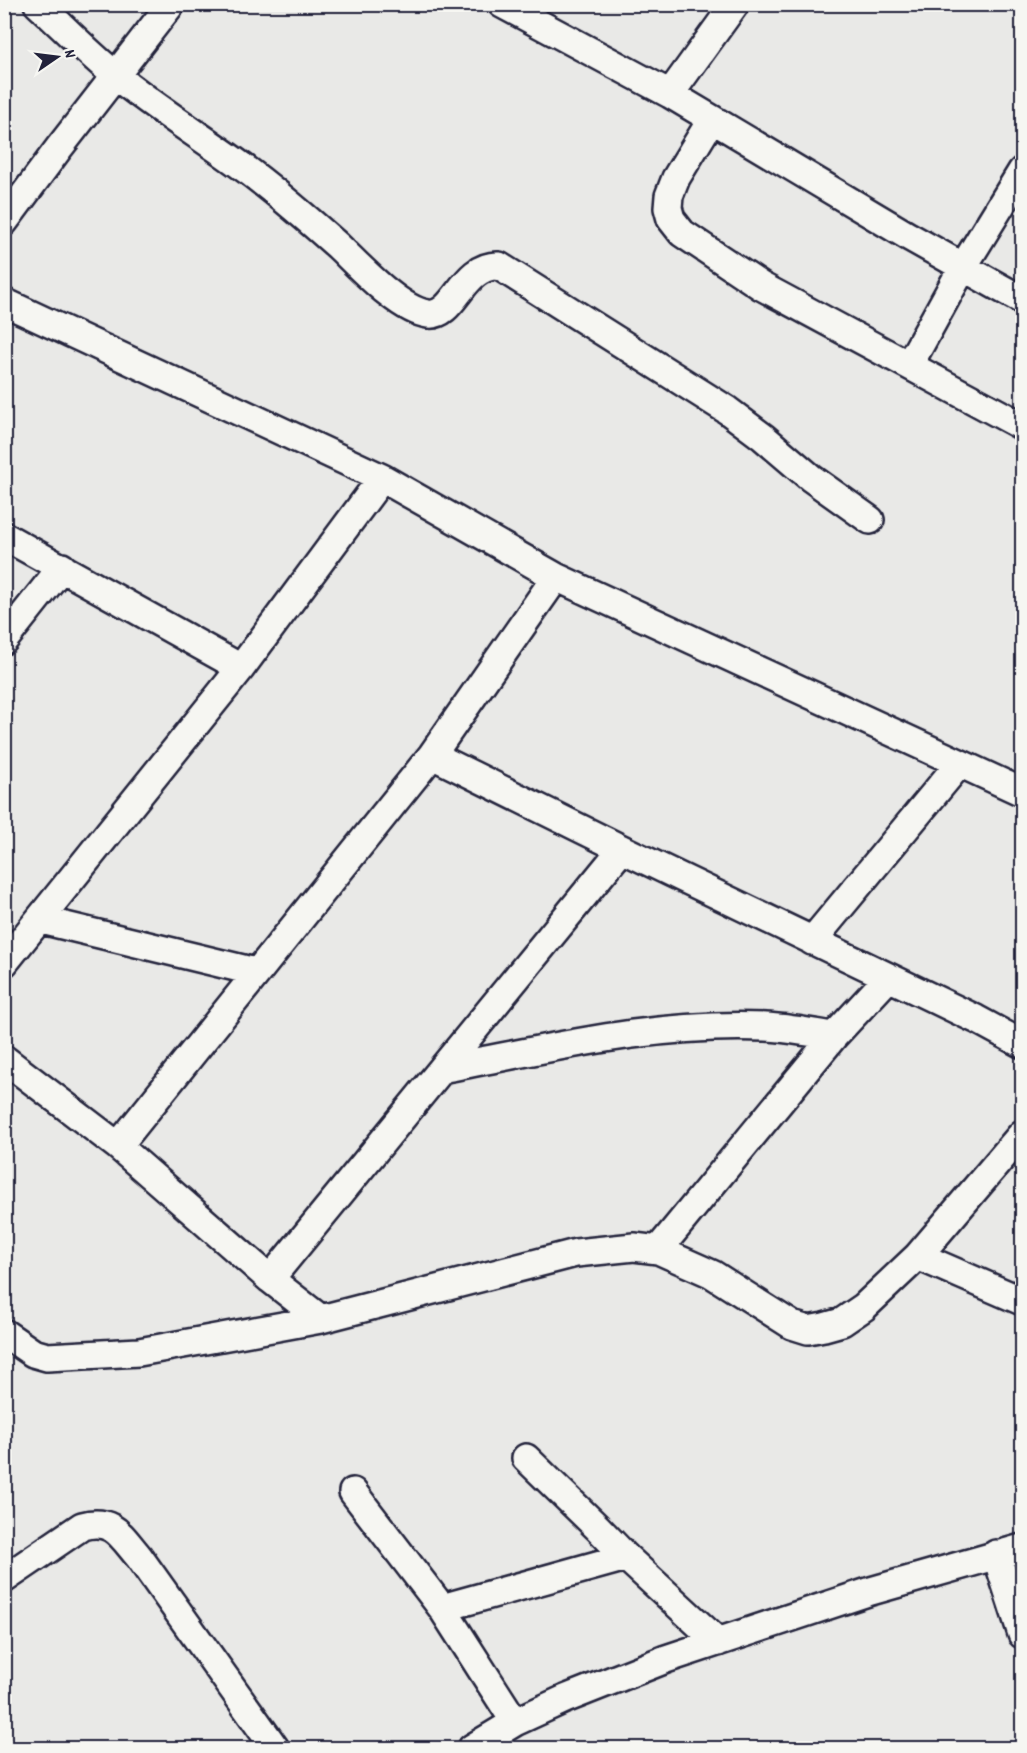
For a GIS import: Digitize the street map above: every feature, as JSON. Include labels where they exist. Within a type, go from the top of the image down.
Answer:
[{"type":"street","points":[[38,4],[116,75],[253,174],[399,300],[428,314],[437,313],[479,270],[489,266],[499,266],[727,410],[811,478],[870,520]]},
{"type":"street","points":[[4,222],[171,4]]},
{"type":"street","points":[[502,4],[670,94],[908,236],[1023,300]]},
{"type":"street","points":[[670,94],[735,4]]},
{"type":"street","points":[[712,119],[676,178],[669,196],[668,208],[671,219],[682,233],[761,286],[1023,426]]},
{"type":"street","points":[[909,365],[963,267],[1023,171]]},
{"type":"street","points":[[4,302],[382,478],[556,577],[1023,792]]},
{"type":"street","points":[[4,963],[242,668],[382,478]]},
{"type":"street","points":[[4,536],[242,668]]},
{"type":"street","points":[[4,640],[62,567]]},
{"type":"street","points":[[118,1146],[432,754],[556,577]]},
{"type":"street","points":[[432,754],[1023,1044]]},
{"type":"street","points":[[812,941],[959,764]]},
{"type":"street","points":[[270,1279],[622,849]]},
{"type":"street","points":[[41,920],[256,972]]},
{"type":"street","points":[[658,1250],[834,1036],[888,978]]},
{"type":"street","points":[[445,1068],[545,1047],[645,1031],[769,1027],[834,1036]]},
{"type":"street","points":[[4,1059],[118,1146],[270,1279],[321,1319]]},
{"type":"street","points":[[4,1333],[33,1353],[47,1357],[139,1352],[321,1319],[576,1253],[634,1247],[658,1250],[712,1274],[792,1325],[808,1330],[842,1322],[864,1306],[918,1256],[1023,1134]]},
{"type":"street","points":[[918,1256],[1023,1301]]},
{"type":"street","points":[[526,1458],[626,1557],[718,1642]]},
{"type":"street","points":[[353,1492],[442,1608],[514,1722]]},
{"type":"street","points":[[4,1579],[82,1526],[95,1523],[107,1525],[119,1534],[138,1557],[275,1749]]},
{"type":"street","points":[[472,1749],[514,1722],[666,1659],[871,1591],[1023,1548]]},
{"type":"street","points":[[996,1554],[1023,1634]]},
{"type":"street","points":[[442,1608],[626,1557]]}]
